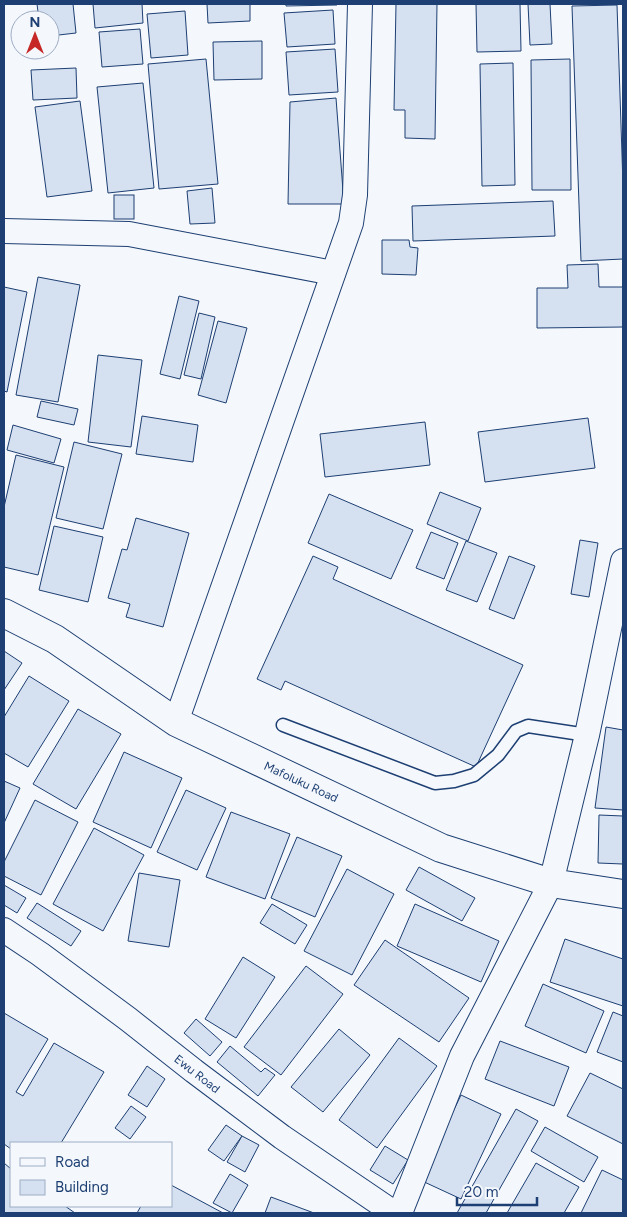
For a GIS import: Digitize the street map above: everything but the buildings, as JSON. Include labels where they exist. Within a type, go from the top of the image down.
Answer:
[{"type":"street","points":[[176,722],[351,223],[355,195],[360,4]]},
{"type":"street","points":[[4,231],[129,234],[332,273]]},
{"type":"street","points":[[400,1213],[462,1056],[551,883],[587,735],[623,561]]},
{"type":"street","name":"Mafoluku Road","points":[[4,613],[55,640],[176,722],[441,848],[551,883],[623,894]]},
{"type":"street","name":"Ewu Road","points":[[4,930],[128,1019],[282,1137],[394,1213]]},
{"type":"lane","points":[[284,726],[435,783],[454,781],[474,774],[498,755],[516,731],[528,726],[587,735]]}]
